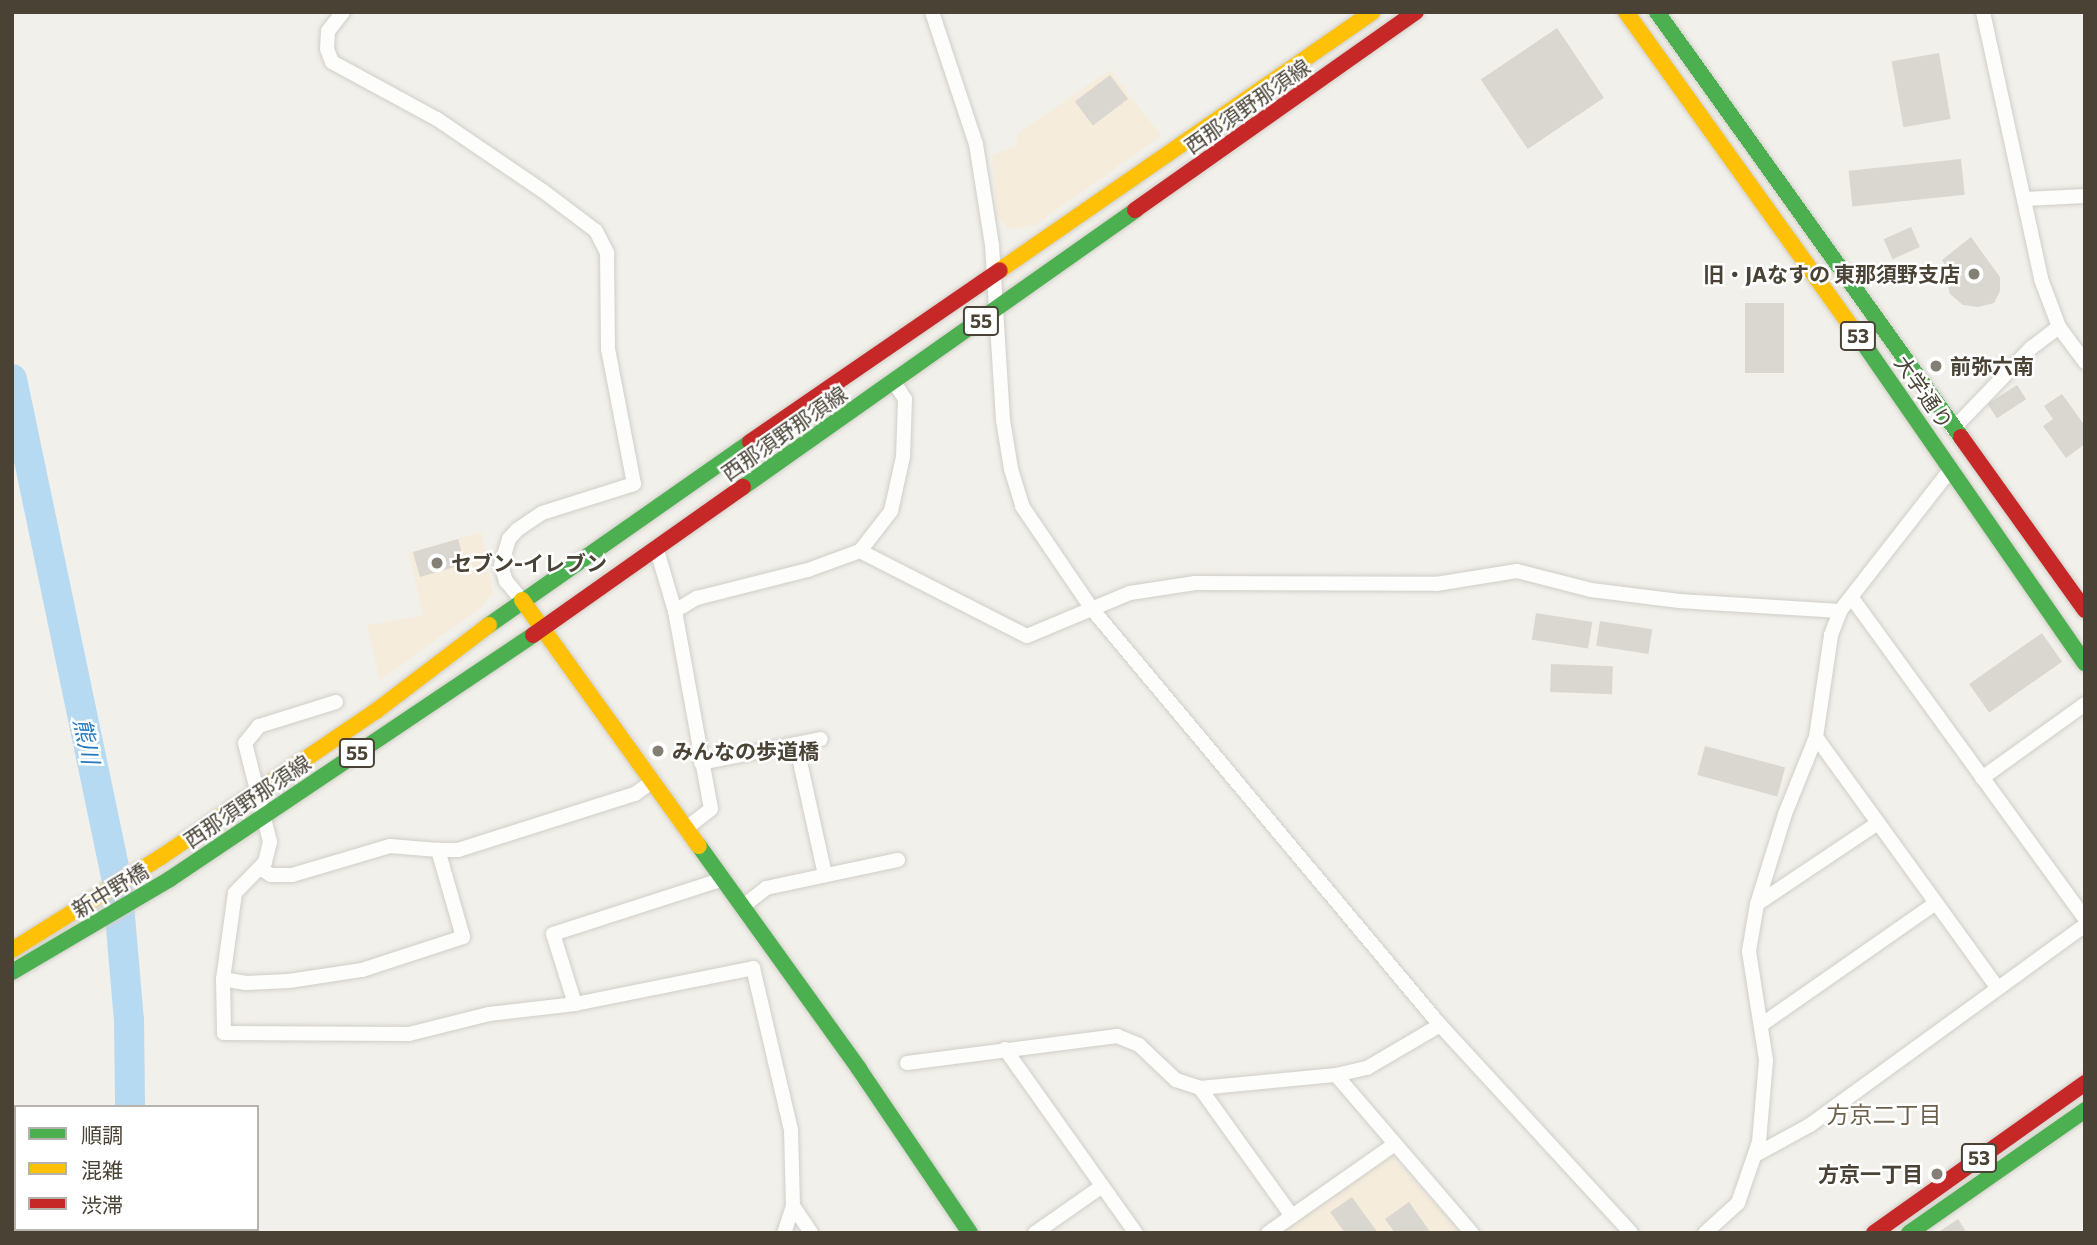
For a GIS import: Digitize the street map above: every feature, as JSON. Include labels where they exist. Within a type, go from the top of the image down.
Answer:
[{"type":"main road","name":"西那須野那須線","points":[[161,856],[376,711],[522,600],[1372,12]]},
{"type":"main road","name":"西那須野那須線","points":[[170,879],[544,627],[995,312],[1416,12]]},
{"type":"main road","name":"大学通り","points":[[1626,12],[1951,469],[2085,663]]},
{"type":"main road","name":"大学通り","points":[[1657,12],[2085,610]]},
{"type":"main road","points":[[522,600],[544,627],[859,1069],[970,1233]]},
{"type":"main road","name":"新中野橋","points":[[12,950],[161,856]]},
{"type":"main road","name":"新中野橋","points":[[12,972],[170,879]]},
{"type":"main road","name":"53","points":[[1874,1233],[2085,1083]]},
{"type":"main road","name":"53","points":[[1909,1233],[2085,1110]]},
{"type":"street","points":[[343,12],[328,31],[327,49],[332,62],[437,119],[532,184],[596,231],[607,253],[608,349],[634,484],[542,513],[517,530],[509,539],[501,565],[506,581],[522,600]]},
{"type":"street","points":[[932,12],[976,144],[992,245],[1003,420],[1011,470],[1022,506],[1092,609],[1440,1026],[1631,1233]]},
{"type":"street","points":[[1983,12],[2041,279],[2059,327],[2085,362]]},
{"type":"street","points":[[2025,198],[2085,196]]},
{"type":"street","points":[[1953,429],[2031,348],[2059,327]]},
{"type":"street","points":[[675,611],[697,598],[808,570],[860,551],[891,511],[904,457],[905,399],[894,382]]},
{"type":"street","points":[[1705,1233],[1738,1203],[1759,1142],[1766,1060],[1749,951],[1757,904],[1785,814],[1816,737],[1831,635],[1840,611],[1951,469]]},
{"type":"street","points":[[656,547],[675,611],[711,809],[687,828]]},
{"type":"street","points":[[860,551],[1027,636],[1130,593],[1195,583],[1436,584],[1517,571],[1604,592],[1679,601],[1840,611]]},
{"type":"street","points":[[1755,1155],[1810,1125],[2085,922],[1852,598]]},
{"type":"street","points":[[335,702],[259,726],[245,743],[270,842],[269,854],[260,867],[234,893],[223,979],[224,1033],[409,1034],[489,1014],[575,1004],[753,968],[791,1130],[793,1206],[784,1233]]},
{"type":"street","points":[[1982,778],[2085,704]]},
{"type":"street","points":[[1816,737],[1997,987]]},
{"type":"street","points":[[701,763],[821,739]]},
{"type":"street","points":[[796,744],[825,875]]},
{"type":"street","points":[[260,867],[271,875],[292,876],[390,846],[458,850],[635,794],[653,780]]},
{"type":"street","points":[[1757,904],[1878,823]]},
{"type":"street","points":[[223,979],[246,983],[289,981],[362,970],[463,937],[438,850]]},
{"type":"street","points":[[742,906],[766,887],[898,860]]},
{"type":"street","points":[[575,1004],[553,934],[723,879]]},
{"type":"street","points":[[1760,1025],[1936,903]]},
{"type":"street","points":[[907,1063],[1117,1036],[1139,1045],[1176,1080],[1200,1088],[1336,1075],[1367,1068],[1440,1026]]},
{"type":"street","points":[[1005,1049],[1136,1233]]},
{"type":"street","points":[[1336,1075],[1472,1233]]},
{"type":"street","points":[[1200,1088],[1292,1216]]},
{"type":"street","points":[[1268,1233],[1395,1144]]},
{"type":"street","points":[[1035,1233],[1102,1186]]},
{"type":"street","points":[[793,1206],[811,1233]]},
{"type":"shaded area","points":[[1110,70],[1161,136],[1035,225],[1009,229],[997,215],[992,155],[1016,146],[1018,133]]},
{"type":"shaded area","points":[[481,532],[493,593],[481,607],[380,680],[367,625],[423,616],[409,553]]},
{"type":"shaded area","points":[[1390,1154],[1461,1233],[1280,1233]]},
{"type":"building","points":[[1557,28],[1604,98],[1528,149],[1481,79]]},
{"type":"building","points":[[1939,53],[1951,119],[1903,127],[1892,61]]},
{"type":"building","points":[[1110,75],[1128,99],[1093,125],[1075,101]]},
{"type":"building","points":[[1961,159],[1965,195],[1852,207],[1849,171]]},
{"type":"building","points":[[1911,227],[1920,247],[1893,259],[1884,239]]},
{"type":"building","name":"旧・JAなすの 東那須野支店","points":[[1971,237],[2000,277],[2000,291],[1994,303],[1978,307],[1963,305],[1950,294],[1947,283],[1950,272],[1942,260]]},
{"type":"building","points":[[1745,303],[1784,303],[1784,373],[1745,373]]},
{"type":"building","points":[[2017,385],[2026,399],[1997,418],[1988,404]]},
{"type":"building","points":[[2062,394],[2085,426],[2085,444],[2066,458],[2043,426],[2053,419],[2044,406]]},
{"type":"building","points":[[458,539],[465,564],[420,577],[413,552]]},
{"type":"building","points":[[1536,613],[1592,622],[1588,649],[1532,640]]},
{"type":"building","points":[[1600,621],[1652,629],[1648,654],[1596,646]]},
{"type":"building","points":[[2042,633],[2062,662],[1989,713],[1969,684]]},
{"type":"building","points":[[1551,664],[1613,666],[1612,694],[1550,692]]},
{"type":"building","points":[[1705,746],[1785,767],[1777,796],[1697,775]]},
{"type":"building","points":[[1352,1197],[1378,1233],[1345,1233],[1330,1212]]},
{"type":"building","points":[[1409,1202],[1431,1233],[1395,1233],[1385,1219]]},
{"type":"building","points":[[14,1217],[14,1231],[48,1233],[12,1233]]},
{"type":"building","points":[[1958,1219],[1967,1233],[1937,1233]]},
{"type":"waterway","name":"熊川","points":[[12,379],[117,881],[129,1020],[130,1105]]},
{"type":"traffic: fast","points":[[1657,12],[1961,437]]},
{"type":"traffic: fast","points":[[743,487],[1135,210]]},
{"type":"traffic: fast","points":[[1859,337],[2085,663]]},
{"type":"traffic: fast","points":[[489,625],[750,442]]},
{"type":"traffic: fast","points":[[12,972],[170,879],[533,635]]},
{"type":"traffic: fast","points":[[699,846],[859,1069],[970,1233]]},
{"type":"traffic: fast","points":[[1909,1233],[2085,1110]]},
{"type":"traffic: slow","points":[[1000,270],[1372,12]]},
{"type":"traffic: slow","points":[[1626,12],[1859,337]]},
{"type":"traffic: slow","points":[[522,600],[699,846]]},
{"type":"traffic: slow","points":[[12,950],[161,857],[376,711],[489,625]]},
{"type":"traffic: jam","points":[[1135,210],[1416,12]]},
{"type":"traffic: jam","points":[[750,442],[1000,270]]},
{"type":"traffic: jam","points":[[1961,437],[2085,610]]},
{"type":"traffic: jam","points":[[533,635],[743,487]]},
{"type":"traffic: jam","points":[[1874,1233],[2085,1083]]},
{"type":"place","name":"旧・JAなすの 東那須野支店","points":[[1974,274]]},
{"type":"place","name":"前弥六南","points":[[1936,366]]},
{"type":"place","name":"セブン-イレブン","points":[[437,563]]},
{"type":"place","name":"みんなの歩道橋","points":[[658,751]]},
{"type":"place","name":"方京一丁目","points":[[1937,1174]]},
{"type":"district","name":"方京二丁目","points":[[1884,1114]]}]
